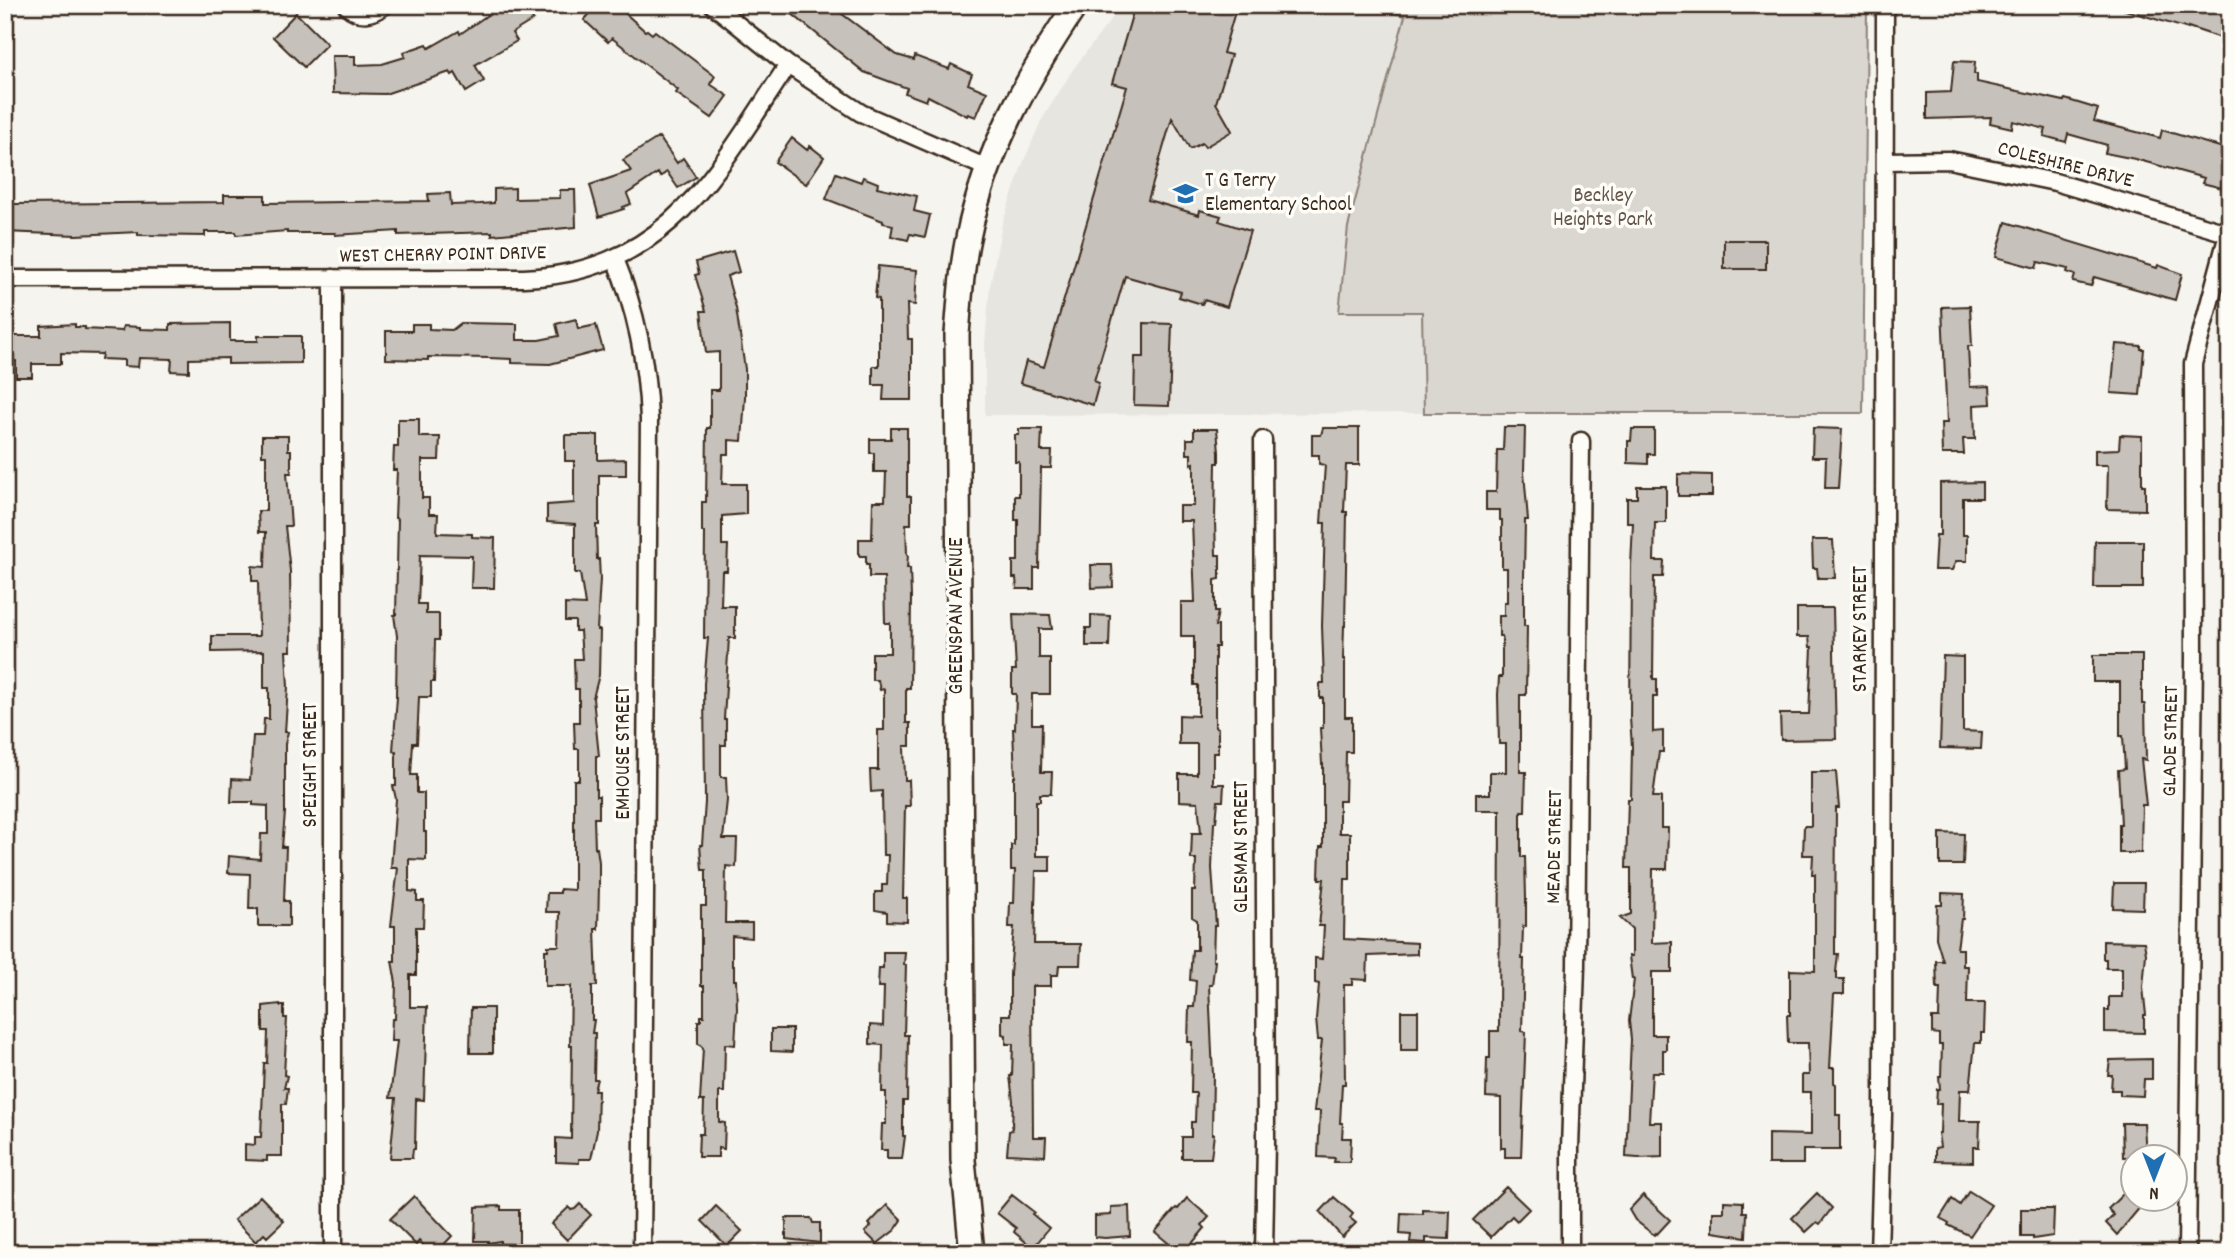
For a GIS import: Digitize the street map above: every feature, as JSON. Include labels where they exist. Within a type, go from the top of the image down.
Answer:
[{"type":"street","points":[[346,5],[358,13],[367,14],[385,5]]},
{"type":"street","points":[[713,5],[788,65],[861,113],[987,168]]},
{"type":"street","name":"GREENSPAN AVENUE","points":[[972,1253],[963,1160],[957,334],[968,237],[987,168],[1046,48],[1076,5]]},
{"type":"street","name":"STARKEY STREET","points":[[1879,1253],[1883,1115],[1885,5]]},
{"type":"street","name":"WEST CHERRY POINT DRIVE","points":[[5,279],[545,277],[569,274],[614,259],[671,221],[694,200],[712,179],[788,65]]},
{"type":"street","name":"COLESHIRE DRIVE","points":[[1886,161],[1950,160],[2055,182],[2229,234]]},
{"type":"street","name":"GLADE STREET","points":[[2187,1253],[2194,658],[2193,364],[2229,234]]},
{"type":"street","name":"EMHOUSE STREET","points":[[614,259],[625,285],[637,328],[647,379],[649,419],[642,1253]]},
{"type":"street","name":"SPEIGHT STREET","points":[[333,278],[334,1253]]},
{"type":"street","name":"GLESMAN STREET","points":[[1263,440],[1264,1253]]},
{"type":"street","name":"MEADE STREET","points":[[1570,1253],[1570,1149],[1576,966],[1581,441]]},
{"type":"shaded area","name":"T G Terry Elementary School","points":[[1122,5],[1462,5],[1424,369],[1424,413],[985,415],[985,343],[990,286],[1002,224],[1041,121],[1074,68]]},
{"type":"green space","name":"Beckley Heights Park","points":[[1365,5],[1867,5],[1863,413],[1424,413],[1422,312],[1339,312],[1348,227],[1405,16]]},
{"type":"building","points":[[502,5],[524,5],[533,20],[512,33],[517,41],[475,65],[484,81],[466,92],[455,73],[452,75],[450,72],[385,94],[333,93],[332,56],[355,56],[355,65],[382,64],[405,57],[404,52],[427,44],[429,48],[459,31],[460,34]]},
{"type":"building","points":[[598,5],[616,5],[645,31],[652,34],[655,31],[715,76],[710,84],[728,96],[712,118],[676,93],[678,90],[612,38],[608,42],[584,20]]},
{"type":"building","points":[[781,5],[830,5],[897,55],[914,60],[915,56],[949,69],[951,64],[972,74],[968,84],[987,92],[976,117],[967,116],[928,96],[926,101],[905,93],[907,88],[864,72]]},
{"type":"building","points":[[1135,5],[1237,5],[1223,53],[1231,55],[1216,103],[1232,131],[1205,147],[1202,143],[1190,149],[1172,118],[1148,200],[1199,215],[1200,210],[1221,216],[1219,221],[1250,231],[1227,307],[1204,300],[1202,304],[1179,297],[1181,292],[1125,276],[1094,381],[1099,383],[1093,405],[1020,383],[1026,361],[1044,367],[1127,87],[1112,83]]},
{"type":"building","points":[[2122,5],[2216,5],[2230,9],[2230,41],[2122,9]]},
{"type":"building","points":[[296,13],[327,44],[304,67],[273,37]]},
{"type":"building","points":[[1954,61],[1975,62],[1974,74],[1977,74],[1977,82],[2064,101],[2065,99],[2098,109],[2094,121],[2160,138],[2162,130],[2230,150],[2230,190],[2202,183],[2204,178],[2105,153],[2107,145],[2068,134],[2066,142],[2044,136],[2046,129],[2013,121],[2012,128],[1990,123],[1991,117],[1927,119],[1927,93],[1951,92]]},
{"type":"building","points":[[659,137],[677,163],[683,158],[696,177],[678,188],[667,172],[660,177],[658,173],[627,194],[631,204],[599,217],[590,185],[631,171],[623,160]]},
{"type":"building","points":[[792,138],[807,150],[810,146],[824,157],[806,184],[775,162]]},
{"type":"building","points":[[836,173],[861,182],[863,177],[878,183],[877,187],[917,196],[914,211],[930,215],[925,237],[910,234],[908,240],[891,236],[893,225],[826,199]]},
{"type":"building","points":[[515,188],[515,199],[560,198],[560,190],[575,190],[576,227],[492,235],[492,232],[398,235],[398,231],[335,235],[287,231],[236,235],[236,232],[205,232],[205,236],[138,235],[138,232],[76,235],[5,232],[5,205],[16,204],[224,202],[224,195],[265,195],[265,203],[429,201],[428,194],[450,193],[451,205],[494,203],[494,189]]},
{"type":"building","points":[[2006,222],[2182,274],[2175,300],[2094,277],[2091,286],[2073,282],[2075,275],[2067,272],[2068,269],[2038,262],[2036,268],[1996,257]]},
{"type":"building","points":[[1724,240],[1766,240],[1766,269],[1724,269]]},
{"type":"building","points":[[733,251],[739,272],[727,276],[736,308],[745,369],[745,397],[742,441],[729,440],[729,454],[723,454],[722,484],[746,484],[746,514],[722,516],[722,545],[728,545],[727,571],[722,571],[721,606],[735,606],[735,638],[729,638],[724,719],[726,745],[721,745],[721,777],[726,777],[727,800],[723,839],[737,839],[736,867],[726,866],[725,923],[752,923],[752,938],[732,936],[737,1008],[735,1045],[725,1044],[724,1092],[719,1092],[719,1122],[725,1123],[724,1149],[718,1148],[718,1157],[698,1157],[699,1134],[703,1134],[704,1101],[700,1101],[703,1048],[698,1043],[698,1021],[704,1016],[704,986],[701,986],[701,906],[706,906],[706,870],[702,870],[700,845],[705,802],[704,684],[708,638],[704,638],[705,532],[702,532],[702,502],[706,502],[710,390],[719,390],[719,352],[706,353],[701,311],[706,311],[695,275],[699,274],[696,262]]},
{"type":"building","points":[[878,266],[917,270],[915,305],[907,304],[908,339],[912,339],[912,400],[883,400],[884,385],[873,385],[873,366],[879,366],[879,299],[875,298]]},
{"type":"building","points":[[1970,306],[1970,387],[1990,386],[1991,404],[1974,405],[1975,439],[1963,439],[1964,454],[1942,454],[1941,423],[1947,423],[1942,307]]},
{"type":"building","points":[[576,319],[578,329],[596,325],[603,350],[550,364],[512,363],[512,359],[489,358],[386,359],[386,331],[412,331],[412,324],[429,324],[429,329],[452,330],[461,323],[517,324],[517,340],[539,340],[559,336],[556,324]]},
{"type":"building","points":[[230,323],[230,341],[258,341],[258,336],[301,336],[301,363],[228,364],[228,358],[189,359],[189,372],[171,371],[172,359],[139,358],[138,367],[124,366],[124,360],[101,359],[102,354],[61,353],[61,364],[32,364],[32,377],[16,377],[16,361],[5,361],[5,336],[41,336],[41,326],[75,324],[75,327],[85,329],[122,331],[123,326],[170,330],[170,324]]},
{"type":"building","points":[[1144,323],[1172,324],[1169,406],[1134,405],[1135,357],[1144,357]]},
{"type":"building","points":[[2116,344],[2141,346],[2141,349],[2144,349],[2140,395],[2111,393]]},
{"type":"building","points":[[398,419],[419,419],[419,437],[440,437],[439,460],[422,460],[422,498],[429,498],[429,514],[438,514],[437,533],[495,538],[494,588],[471,588],[472,556],[420,555],[418,604],[426,604],[426,614],[439,614],[439,640],[435,640],[431,697],[419,697],[417,743],[413,743],[411,775],[417,775],[417,793],[424,793],[426,860],[409,859],[409,891],[417,892],[417,901],[424,901],[423,927],[416,927],[416,975],[410,975],[410,1007],[427,1007],[424,1100],[416,1099],[415,1149],[412,1158],[390,1158],[396,1098],[390,1098],[397,1041],[391,1041],[396,983],[392,961],[395,961],[395,926],[391,926],[398,868],[391,868],[396,799],[393,786],[396,786],[396,752],[393,751],[397,697],[397,636],[394,615],[398,519],[395,518],[397,470],[393,470],[394,447],[398,447]]},
{"type":"building","points":[[1504,427],[1525,427],[1524,472],[1528,520],[1525,520],[1524,577],[1524,626],[1527,626],[1526,695],[1520,695],[1520,772],[1526,772],[1525,811],[1521,811],[1521,857],[1525,857],[1526,898],[1522,959],[1522,1031],[1526,1032],[1521,1157],[1505,1157],[1505,1148],[1501,1148],[1501,1098],[1486,1097],[1490,1031],[1499,1031],[1500,810],[1476,810],[1476,794],[1490,794],[1490,772],[1506,772],[1506,744],[1499,744],[1498,695],[1499,677],[1502,677],[1499,616],[1504,616],[1504,602],[1507,602],[1507,568],[1502,568],[1500,510],[1486,510],[1486,492],[1496,492],[1497,450],[1503,450]]},
{"type":"building","points":[[891,428],[907,428],[907,496],[911,496],[911,524],[906,524],[911,597],[910,688],[906,688],[906,723],[910,723],[910,746],[904,746],[905,780],[909,780],[910,806],[905,806],[903,898],[907,898],[907,922],[887,921],[887,912],[875,910],[875,892],[882,892],[882,885],[887,885],[888,855],[883,855],[882,791],[871,792],[870,770],[878,770],[878,730],[884,730],[884,689],[880,690],[878,680],[872,680],[872,653],[890,653],[890,623],[885,623],[884,577],[869,577],[866,556],[859,556],[859,539],[872,539],[873,501],[885,501],[886,472],[874,472],[874,453],[870,453],[870,439],[891,439]]},
{"type":"building","points":[[1323,428],[1359,428],[1359,465],[1346,465],[1344,512],[1347,512],[1343,659],[1345,717],[1352,717],[1352,752],[1346,752],[1345,801],[1339,801],[1339,833],[1350,833],[1350,879],[1345,879],[1344,939],[1417,943],[1417,954],[1368,956],[1367,980],[1352,979],[1352,985],[1344,985],[1345,1084],[1342,1084],[1340,1123],[1343,1123],[1342,1138],[1351,1138],[1350,1162],[1334,1162],[1335,1158],[1318,1157],[1320,1111],[1314,1111],[1322,1040],[1318,1040],[1316,1019],[1319,984],[1315,983],[1315,958],[1322,959],[1324,926],[1319,926],[1324,879],[1319,879],[1320,847],[1323,847],[1320,728],[1323,728],[1323,698],[1320,698],[1320,683],[1324,683],[1322,626],[1325,523],[1321,523],[1325,465],[1319,464],[1319,455],[1312,455],[1312,435],[1321,435]]},
{"type":"building","points":[[1813,428],[1842,429],[1838,488],[1825,488],[1826,457],[1812,457]]},
{"type":"building","points":[[1019,429],[1042,429],[1041,451],[1052,451],[1051,468],[1041,468],[1039,568],[1034,568],[1034,589],[1017,589],[1016,578],[1013,578],[1013,561],[1018,561],[1015,496],[1019,496],[1019,462],[1015,462],[1015,435],[1019,435]]},
{"type":"building","points":[[1194,429],[1217,429],[1219,452],[1219,463],[1216,463],[1215,521],[1216,555],[1220,555],[1220,579],[1215,580],[1218,647],[1215,647],[1215,727],[1218,728],[1218,753],[1213,753],[1213,784],[1224,784],[1223,801],[1218,801],[1214,822],[1212,868],[1216,926],[1215,961],[1212,985],[1209,985],[1214,1134],[1211,1158],[1182,1158],[1182,1137],[1191,1137],[1191,1122],[1195,1122],[1196,1093],[1191,1093],[1192,1042],[1188,1042],[1189,1007],[1194,1007],[1196,981],[1190,980],[1192,950],[1197,950],[1197,920],[1192,917],[1196,859],[1191,859],[1192,833],[1201,833],[1198,802],[1179,801],[1179,774],[1197,774],[1197,744],[1179,744],[1179,715],[1198,716],[1198,685],[1194,685],[1194,636],[1181,636],[1181,602],[1195,602],[1192,521],[1179,521],[1179,506],[1194,506],[1194,463],[1191,464],[1191,454],[1187,454],[1187,439],[1194,439]]},
{"type":"building","points":[[1632,429],[1654,429],[1654,454],[1648,454],[1648,464],[1628,463],[1628,441],[1631,441]]},
{"type":"building","points":[[565,435],[598,435],[598,460],[626,459],[626,475],[599,475],[599,525],[596,525],[600,579],[597,630],[600,630],[599,675],[593,698],[599,756],[596,756],[596,796],[599,796],[599,818],[594,818],[599,885],[598,929],[595,929],[597,986],[592,986],[594,1079],[597,1079],[594,1090],[598,1090],[597,1131],[591,1159],[579,1159],[579,1163],[556,1162],[556,1138],[571,1139],[571,986],[545,986],[545,950],[548,950],[548,946],[559,946],[560,912],[546,912],[547,893],[560,893],[560,889],[574,890],[574,780],[579,780],[579,749],[575,749],[574,722],[579,722],[579,689],[575,689],[574,659],[582,659],[580,631],[575,631],[575,621],[565,621],[565,604],[585,605],[580,573],[575,573],[575,524],[547,522],[547,505],[574,503],[574,461],[565,461]]},
{"type":"building","points":[[2120,435],[2142,436],[2145,510],[2107,509],[2108,465],[2095,465],[2095,450],[2119,449]]},
{"type":"building","points":[[262,436],[288,436],[288,450],[291,450],[291,473],[287,473],[291,526],[285,526],[290,571],[291,651],[286,651],[288,687],[285,732],[288,732],[285,744],[282,847],[286,847],[284,901],[289,901],[289,926],[258,926],[258,909],[249,909],[250,874],[228,873],[229,856],[260,859],[261,834],[268,834],[268,806],[253,805],[253,802],[231,802],[232,779],[250,780],[253,736],[263,736],[264,719],[269,719],[269,688],[264,688],[264,651],[212,652],[212,636],[259,636],[258,581],[252,581],[252,566],[265,567],[266,532],[259,532],[258,511],[266,511],[266,455],[262,455]]},
{"type":"building","points":[[1678,474],[1712,475],[1712,496],[1678,496]]},
{"type":"building","points":[[1982,482],[1982,498],[1963,498],[1963,535],[1967,535],[1967,561],[1956,561],[1952,570],[1934,570],[1936,535],[1940,535],[1940,483]]},
{"type":"building","points":[[1637,486],[1666,486],[1666,523],[1655,523],[1654,561],[1664,561],[1663,577],[1654,577],[1653,679],[1657,679],[1657,697],[1653,697],[1653,732],[1663,731],[1663,752],[1659,752],[1653,797],[1661,797],[1661,828],[1668,828],[1667,869],[1653,869],[1652,943],[1672,942],[1672,972],[1652,972],[1652,1035],[1666,1035],[1666,1050],[1663,1050],[1663,1072],[1652,1072],[1649,1122],[1662,1122],[1662,1157],[1638,1158],[1626,1157],[1631,1039],[1629,1021],[1634,979],[1629,956],[1632,956],[1632,929],[1620,918],[1631,914],[1631,868],[1626,868],[1628,799],[1631,799],[1633,523],[1627,523],[1627,498],[1637,498]]},
{"type":"building","points":[[1812,540],[1833,540],[1835,578],[1818,578],[1817,568],[1813,568]]},
{"type":"building","points":[[2095,541],[2143,541],[2143,588],[2094,588]]},
{"type":"building","points":[[1091,565],[1112,565],[1113,587],[1092,588]]},
{"type":"building","points":[[1797,608],[1833,608],[1836,739],[1781,740],[1780,714],[1809,714],[1812,647],[1809,637],[1797,637]]},
{"type":"building","points":[[1013,614],[1050,615],[1052,629],[1039,629],[1039,658],[1050,658],[1050,694],[1032,694],[1032,724],[1042,724],[1041,772],[1052,772],[1051,794],[1040,794],[1040,801],[1036,801],[1036,856],[1050,856],[1050,871],[1036,871],[1034,944],[1081,944],[1080,965],[1059,965],[1058,975],[1051,975],[1051,986],[1032,986],[1033,1137],[1046,1137],[1045,1156],[1007,1154],[1009,1131],[1012,1130],[1010,1076],[1013,1044],[1006,1044],[1006,1035],[1002,1034],[1002,1015],[1010,1015],[1014,927],[1009,927],[1010,903],[1014,903],[1015,870],[1011,870],[1011,845],[1014,845],[1013,729],[1016,694],[1012,694],[1012,670],[1016,670]]},
{"type":"building","points":[[1091,615],[1110,616],[1109,646],[1086,646],[1086,628],[1091,628]]},
{"type":"building","points":[[2093,655],[2142,655],[2146,760],[2141,759],[2146,805],[2142,805],[2141,853],[2119,853],[2121,824],[2118,770],[2125,769],[2123,736],[2120,736],[2120,682],[2093,682]]},
{"type":"building","points":[[1943,656],[1963,657],[1963,731],[1982,732],[1981,749],[1940,748]]},
{"type":"building","points":[[1811,772],[1836,772],[1839,808],[1836,808],[1835,954],[1838,954],[1837,979],[1844,979],[1844,994],[1834,994],[1830,1068],[1834,1068],[1836,1115],[1840,1115],[1840,1150],[1803,1150],[1803,1164],[1768,1164],[1768,1134],[1811,1135],[1811,1092],[1802,1092],[1802,1075],[1809,1075],[1808,1043],[1788,1043],[1787,1015],[1790,1015],[1790,970],[1815,971],[1815,874],[1812,874],[1813,855],[1803,855],[1804,826],[1811,826]]},
{"type":"building","points":[[1940,833],[1964,834],[1963,865],[1940,865]]},
{"type":"building","points":[[2114,883],[2144,883],[2143,909],[2113,908]]},
{"type":"building","points":[[1942,893],[1964,894],[1963,919],[1957,949],[1963,949],[1963,966],[1968,966],[1967,1003],[1985,1003],[1984,1033],[1981,1033],[1981,1043],[1975,1043],[1970,1090],[1960,1090],[1959,1121],[1980,1121],[1979,1147],[1973,1147],[1973,1162],[1935,1161],[1935,1148],[1940,1147],[1938,1133],[1941,1104],[1936,1104],[1937,1089],[1940,1089],[1942,1045],[1939,1045],[1939,1034],[1932,1033],[1932,1018],[1939,1018],[1940,988],[1937,988],[1936,961],[1943,961],[1936,938],[1937,905],[1942,905]]},
{"type":"building","points":[[2103,941],[2144,942],[2144,1033],[2105,1032],[2105,1010],[2109,1010],[2109,997],[2122,997],[2122,968],[2106,968]]},
{"type":"building","points":[[883,952],[905,952],[904,1035],[908,1035],[907,1101],[903,1101],[905,1136],[902,1159],[887,1159],[887,1150],[881,1150],[882,1124],[886,1124],[886,1092],[882,1092],[883,1045],[870,1044],[870,1025],[883,1026],[884,987],[878,987],[879,968],[883,968]]},
{"type":"building","points":[[263,1006],[284,1006],[284,1018],[287,1018],[284,1075],[287,1076],[284,1088],[288,1088],[286,1104],[282,1104],[282,1156],[267,1156],[267,1161],[245,1160],[245,1144],[255,1145],[255,1137],[261,1137],[268,1031],[263,1031]]},
{"type":"building","points":[[471,1008],[493,1008],[493,1053],[470,1053]]},
{"type":"building","points":[[1401,1011],[1418,1011],[1418,1050],[1401,1050]]},
{"type":"building","points":[[771,1029],[792,1029],[792,1052],[771,1051]]},
{"type":"building","points":[[2152,1059],[2152,1079],[2144,1079],[2143,1096],[2120,1095],[2120,1090],[2111,1090],[2112,1075],[2108,1075],[2110,1060]]},
{"type":"building","points":[[2122,1123],[2144,1123],[2145,1142],[2123,1142]]},
{"type":"building","points":[[1506,1187],[1529,1209],[1517,1221],[1512,1216],[1491,1237],[1473,1220]]},
{"type":"building","points":[[1969,1191],[1991,1205],[1970,1236],[1940,1218],[1952,1199],[1960,1205]]},
{"type":"building","points":[[1817,1193],[1832,1208],[1820,1224],[1817,1222],[1806,1232],[1792,1218]]},
{"type":"building","points":[[1012,1195],[1049,1228],[1033,1248],[1014,1232],[1016,1228],[997,1213]]},
{"type":"building","points":[[1643,1195],[1670,1220],[1654,1235],[1635,1220],[1629,1210]]},
{"type":"building","points":[[260,1196],[284,1221],[267,1237],[264,1234],[256,1242],[234,1220]]},
{"type":"building","points":[[414,1196],[452,1236],[436,1253],[431,1253],[419,1241],[416,1245],[390,1219]]},
{"type":"building","points":[[1334,1197],[1353,1214],[1350,1218],[1356,1223],[1342,1237],[1320,1212]]},
{"type":"building","points":[[2120,1197],[2120,1212],[2136,1212],[2117,1235],[2106,1223],[2114,1215],[2108,1209]]},
{"type":"building","points":[[1187,1198],[1209,1217],[1202,1225],[1205,1228],[1184,1253],[1180,1253],[1155,1232]]},
{"type":"building","points":[[1724,1201],[1743,1202],[1743,1212],[1747,1212],[1746,1237],[1713,1232],[1713,1212],[1724,1212]]},
{"type":"building","points":[[580,1204],[591,1215],[567,1240],[551,1224],[569,1207],[571,1210],[575,1209]]},
{"type":"building","points":[[887,1205],[902,1220],[895,1230],[877,1244],[865,1232]]},
{"type":"building","points":[[501,1206],[501,1210],[519,1210],[519,1245],[500,1244],[500,1241],[475,1241],[476,1207]]},
{"type":"building","points":[[716,1206],[742,1231],[727,1246],[702,1221]]},
{"type":"building","points":[[1129,1206],[1130,1236],[1095,1237],[1095,1216],[1111,1215],[1111,1207]]},
{"type":"building","points":[[2021,1209],[2054,1209],[2053,1236],[2033,1239],[2021,1237]]},
{"type":"building","points":[[1423,1210],[1450,1211],[1449,1239],[1426,1238],[1426,1243],[1410,1242],[1411,1235],[1400,1234],[1401,1213],[1423,1214]]},
{"type":"building","points":[[786,1218],[811,1218],[813,1223],[820,1223],[820,1243],[786,1239]]},
{"type":"place","name":"T G Terry Elementary School","points":[[1185,194]]}]
